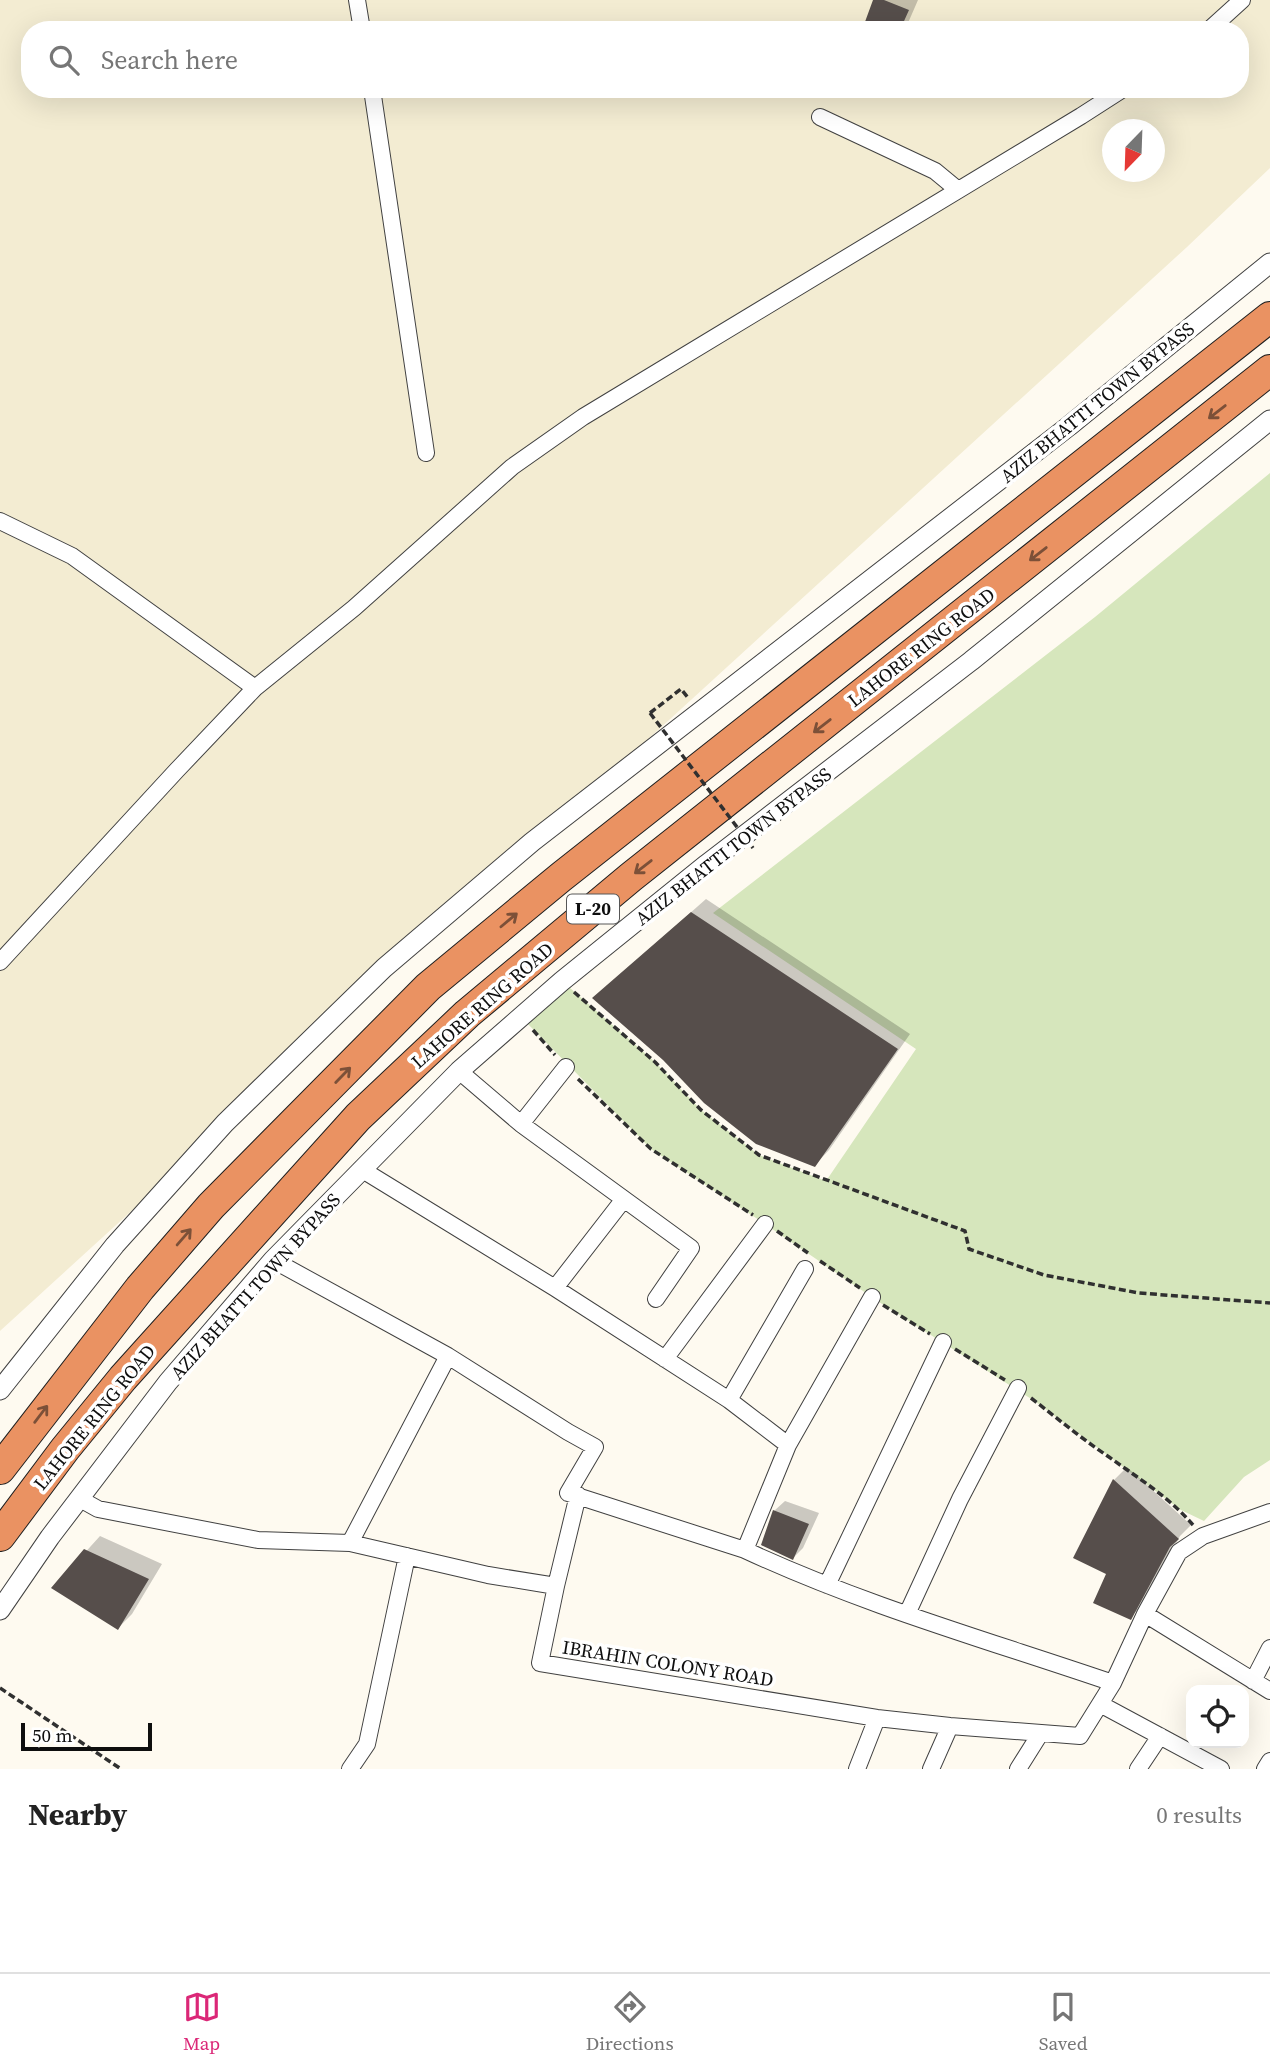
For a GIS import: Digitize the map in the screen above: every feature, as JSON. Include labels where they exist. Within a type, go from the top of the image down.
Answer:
[{"type":"highway","name":"L-20","points":[[0,1469],[140,1288],[211,1206],[428,987],[561,877],[1270,317]]},
{"type":"highway","name":"LAHORE RING ROAD","points":[[0,1536],[65,1449],[132,1368],[358,1117],[467,1014],[631,877],[1270,370]]},
{"type":"street","points":[[357,0],[360,21]]},
{"type":"street","points":[[1219,21],[1242,0]]},
{"type":"street","points":[[373,98],[426,453]]},
{"type":"street","points":[[0,962],[255,688],[354,608],[512,467],[583,417],[1109,98]]},
{"type":"street","points":[[820,117],[935,171],[958,190]]},
{"type":"street","name":"AZIZ BHATTI TOWN BYPASS","points":[[0,1390],[115,1245],[225,1123],[384,968],[532,842],[1069,426],[1270,263]]},
{"type":"street","name":"AZIZ BHATTI TOWN BYPASS","points":[[0,1610],[50,1537],[168,1381],[273,1260],[459,1071],[562,981],[707,864],[971,661],[1270,420]]},
{"type":"street","points":[[0,521],[72,556],[255,688]]},
{"type":"street","points":[[521,1124],[566,1067]]},
{"type":"street","points":[[459,1071],[521,1124],[691,1248],[656,1299]]},
{"type":"street","points":[[361,1169],[555,1287],[729,1399],[788,1445]]},
{"type":"street","points":[[555,1287],[624,1199]]},
{"type":"street","points":[[665,1359],[765,1224]]},
{"type":"street","points":[[273,1260],[448,1356],[595,1447],[568,1493],[745,1550],[788,1570],[907,1614],[1113,1683]]},
{"type":"street","points":[[729,1399],[805,1269]]},
{"type":"street","points":[[745,1550],[788,1445],[872,1297]]},
{"type":"street","points":[[827,1585],[943,1342]]},
{"type":"street","points":[[350,1543],[448,1356]]},
{"type":"street","points":[[907,1614],[960,1499],[1018,1388]]},
{"type":"street","points":[[80,1499],[98,1509],[258,1540],[350,1543],[488,1576],[556,1586],[578,1495]]},
{"type":"street","name":"IBRAHIN COLONY ROAD","points":[[556,1586],[540,1663],[877,1718],[1080,1736],[1113,1683],[1145,1614],[1179,1552],[1203,1536],[1270,1512]]},
{"type":"street","points":[[350,1769],[367,1744],[407,1556]]},
{"type":"street","points":[[1145,1614],[1270,1690]]},
{"type":"street","points":[[1253,1681],[1270,1648]]},
{"type":"street","points":[[1100,1704],[1221,1769]]},
{"type":"street","points":[[857,1769],[877,1718]]},
{"type":"street","points":[[931,1769],[950,1726]]},
{"type":"street","points":[[1018,1769],[1040,1734]]},
{"type":"street","points":[[1138,1769],[1160,1736]]},
{"type":"street","points":[[1265,1769],[1270,1761]]},
{"type":"path","points":[[681,689],[650,713],[752,848]]},
{"type":"path","points":[[562,981],[655,1062],[701,1110],[760,1155],[965,1231],[970,1250],[1044,1275],[1139,1293],[1270,1303]]},
{"type":"path","points":[[522,1018],[566,1067],[651,1149],[872,1297],[1018,1388],[1181,1510],[1203,1536]]},
{"type":"path","points":[[0,1688],[121,1769]]},
{"type":"shaded area","points":[[0,0],[1270,0],[1270,168],[1187,247],[0,1331]]},
{"type":"green space","points":[[1270,473],[1270,1460],[1244,1477],[1204,1521],[1181,1510],[1036,1402],[879,1302],[651,1149],[522,1018],[562,981],[655,1062],[701,1110],[759,1155],[826,1181],[916,1049],[713,913],[1095,617]]},
{"type":"building","points":[[873,0],[884,0],[909,10],[904,21],[865,21]]},
{"type":"building","points":[[691,912],[898,1049],[815,1167],[756,1144],[704,1103],[663,1060],[592,998]]},
{"type":"building","points":[[1113,1479],[1179,1539],[1170,1547],[1131,1620],[1093,1603],[1106,1574],[1073,1558]]},
{"type":"building","points":[[773,1510],[809,1524],[793,1560],[761,1545]]},
{"type":"building","points":[[84,1549],[149,1579],[118,1630],[51,1588]]}]
